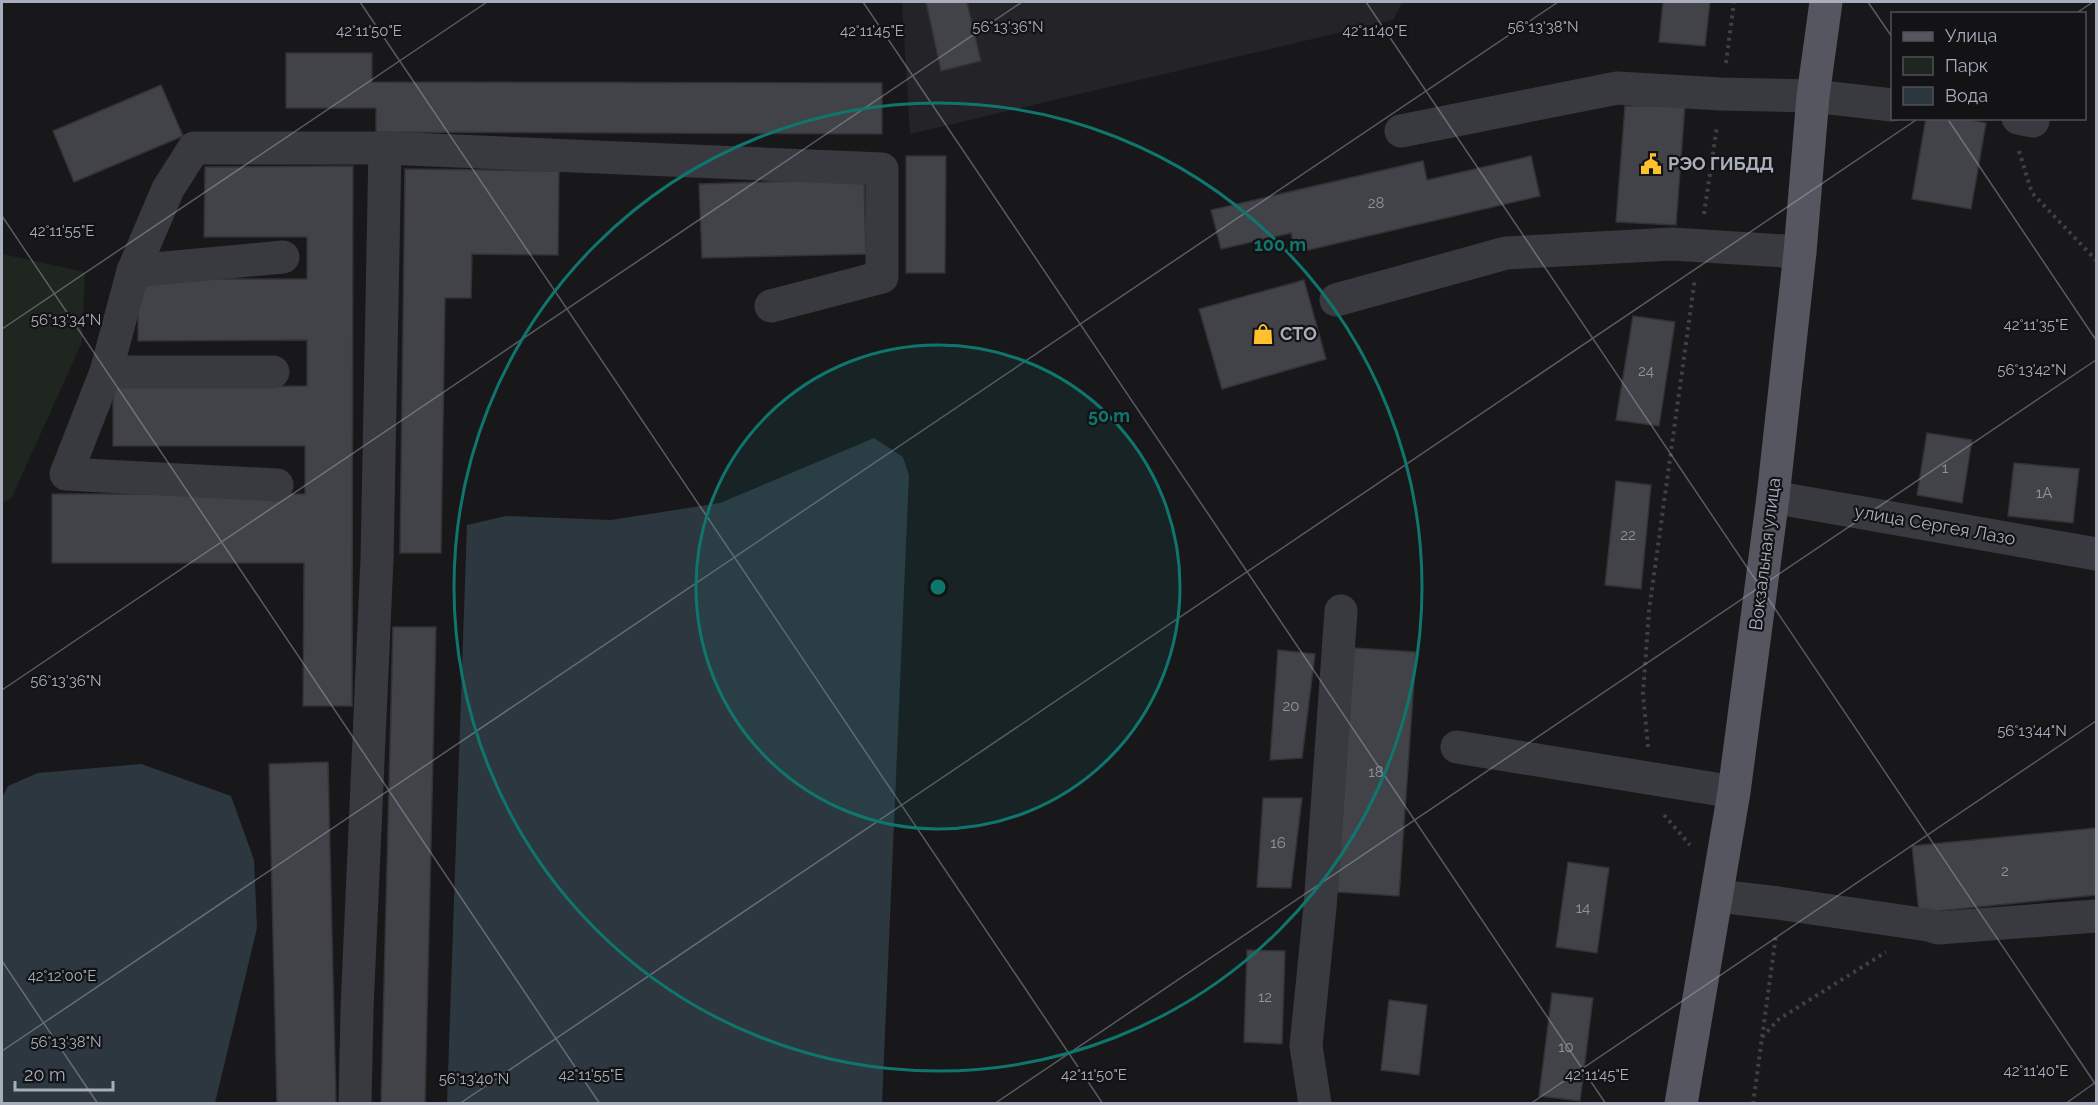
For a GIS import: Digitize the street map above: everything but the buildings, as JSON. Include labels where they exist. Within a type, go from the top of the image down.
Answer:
[{"type":"main road","name":"Вокзальная улица","points":[[1681,1104],[1734,792],[1773,497],[1800,252],[1813,96],[1826,2]]},
{"type":"street","points":[[1401,131],[1617,88],[1813,96],[1891,105]]},
{"type":"street","points":[[356,1104],[357,1009],[377,559],[385,147]]},
{"type":"street","points":[[277,485],[66,474],[106,372],[133,271],[168,189],[194,148],[385,147],[882,170],[882,277],[771,306]]},
{"type":"street","points":[[1336,300],[1506,253],[1672,244],[1800,252]]},
{"type":"street","points":[[133,271],[283,257]]},
{"type":"street","points":[[106,372],[273,372]]},
{"type":"street","name":"улица Сергея Лазо","points":[[1773,497],[2097,554]]},
{"type":"street","points":[[1315,1104],[1306,1046],[1320,907],[1341,611]]},
{"type":"street","points":[[1457,747],[1734,792]]},
{"type":"street","points":[[1718,896],[1938,928],[2097,916]]},
{"type":"path","points":[[1691,846],[1665,818],[1651,779],[1643,694],[1649,611],[1734,2]]},
{"type":"path","points":[[2019,151],[2032,193],[2097,260]]},
{"type":"path","points":[[1753,1104],[1779,920],[1778,903]]},
{"type":"path","points":[[1761,1038],[1779,1019],[1928,925]]},
{"type":"shaded area","points":[[902,2],[1402,2],[1393,20],[910,134]]},
{"type":"green space","points":[[2,254],[85,272],[82,342],[11,499],[2,502]]},
{"type":"water","points":[[874,438],[903,457],[909,475],[882,1103],[447,1103],[467,525],[506,516],[611,520],[720,503]]},
{"type":"water","points":[[141,764],[231,796],[254,860],[257,928],[215,1103],[2,1103],[2,798],[8,786],[38,773]]},
{"type":"place","name":"РЭО ГИБДД","points":[[1651,164]]},
{"type":"place","name":"СТО","points":[[1263,334]]}]
